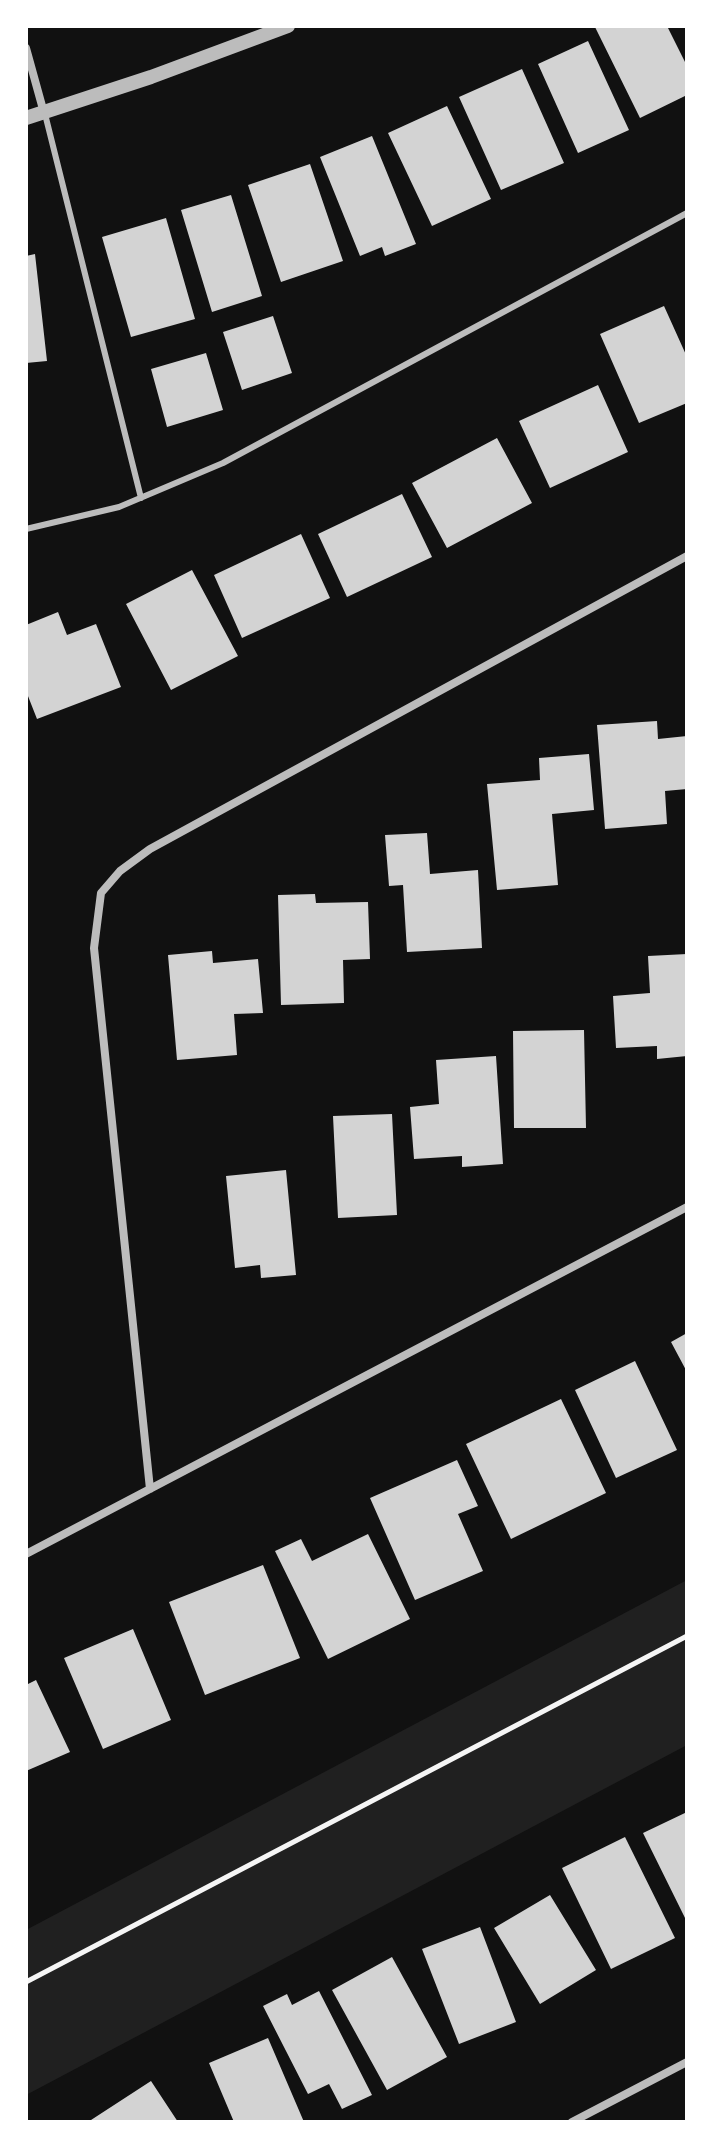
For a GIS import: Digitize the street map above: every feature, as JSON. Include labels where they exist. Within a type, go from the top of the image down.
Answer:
[{"type":"street","points":[[26,118],[45,114],[288,26]]},
{"type":"street","points":[[26,48],[45,114]]},
{"type":"street","points":[[150,1489],[94,948],[101,893],[120,871],[150,849],[687,556]]},
{"type":"street","points":[[26,1554],[687,1207]]},
{"type":"street","points":[[572,2122],[687,2062]]},
{"type":"lane","points":[[45,114],[141,498]]},
{"type":"lane","points":[[26,529],[119,507],[223,463],[687,213]]},
{"type":"path","points":[[26,1982],[687,1636]]},
{"type":"shaded area","points":[[687,1580],[687,1745],[26,2095],[26,1930]]},
{"type":"building","points":[[597,26],[667,26],[687,66],[687,95],[640,118]]},
{"type":"building","points":[[588,41],[629,130],[578,153],[538,64]]},
{"type":"building","points":[[522,69],[564,163],[501,190],[459,97]]},
{"type":"building","points":[[447,106],[491,199],[432,226],[388,133]]},
{"type":"building","points":[[372,136],[416,244],[385,256],[382,247],[360,256],[320,157]]},
{"type":"building","points":[[310,164],[343,261],[281,282],[248,185]]},
{"type":"building","points":[[231,195],[262,296],[212,312],[181,210]]},
{"type":"building","points":[[166,218],[195,319],[131,337],[102,237]]},
{"type":"building","points":[[35,254],[47,361],[26,363],[26,256]]},
{"type":"building","points":[[664,306],[687,357],[687,403],[639,423],[600,334]]},
{"type":"building","points":[[273,316],[292,373],[242,390],[223,332]]},
{"type":"building","points":[[206,353],[223,410],[167,427],[151,369]]},
{"type":"building","points":[[598,385],[628,452],[550,488],[519,421]]},
{"type":"building","points":[[497,438],[532,503],[447,548],[412,483]]},
{"type":"building","points":[[402,494],[432,557],[347,597],[318,534]]},
{"type":"building","points":[[301,534],[330,598],[242,638],[214,575]]},
{"type":"building","points":[[192,570],[238,656],[171,690],[126,604]]},
{"type":"building","points":[[58,612],[67,635],[96,624],[121,687],[37,719],[26,691],[26,625]]},
{"type":"building","points":[[657,721],[658,739],[687,736],[687,789],[665,791],[667,824],[605,829],[597,725]]},
{"type":"building","points":[[589,754],[594,810],[552,814],[558,885],[497,890],[487,784],[540,780],[539,758]]},
{"type":"building","points":[[427,833],[430,874],[478,870],[482,948],[407,952],[403,885],[389,886],[385,835]]},
{"type":"building","points":[[315,894],[316,903],[368,902],[370,959],[343,960],[344,1003],[281,1005],[278,895]]},
{"type":"building","points":[[212,951],[213,963],[258,959],[263,1013],[234,1014],[237,1055],[177,1060],[168,955]]},
{"type":"building","points":[[687,954],[687,1056],[657,1059],[657,1046],[616,1048],[613,996],[650,993],[648,956]]},
{"type":"building","points":[[584,1030],[586,1128],[514,1128],[513,1031]]},
{"type":"building","points":[[496,1056],[503,1164],[462,1167],[462,1156],[414,1159],[410,1107],[439,1104],[436,1060]]},
{"type":"building","points":[[392,1114],[397,1215],[338,1218],[333,1116]]},
{"type":"building","points":[[286,1170],[296,1275],[261,1278],[260,1265],[235,1268],[226,1176]]},
{"type":"building","points":[[687,1333],[687,1372],[671,1342]]},
{"type":"building","points":[[635,1361],[677,1450],[616,1478],[575,1390]]},
{"type":"building","points":[[561,1399],[606,1493],[511,1539],[466,1444]]},
{"type":"building","points":[[457,1460],[478,1506],[458,1514],[483,1571],[415,1600],[370,1498]]},
{"type":"building","points":[[368,1534],[410,1619],[328,1659],[275,1551],[301,1539],[312,1561]]},
{"type":"building","points":[[263,1565],[300,1658],[205,1695],[169,1602]]},
{"type":"building","points":[[133,1629],[171,1720],[103,1749],[64,1658]]},
{"type":"building","points":[[36,1680],[70,1752],[26,1771],[26,1685]]},
{"type":"building","points":[[687,1812],[687,1922],[643,1833]]},
{"type":"building","points":[[625,1837],[675,1938],[611,1969],[562,1868]]},
{"type":"building","points":[[550,1895],[596,1970],[540,2004],[494,1928]]},
{"type":"building","points":[[480,1927],[516,2022],[459,2044],[422,1949]]},
{"type":"building","points":[[392,1957],[447,2057],[387,2090],[332,1990]]},
{"type":"building","points":[[319,1991],[372,2095],[342,2109],[329,2084],[308,2094],[263,2006],[287,1994],[292,2005]]},
{"type":"building","points":[[268,2038],[304,2122],[234,2122],[209,2063]]},
{"type":"building","points":[[151,2081],[178,2122],[91,2120]]}]
